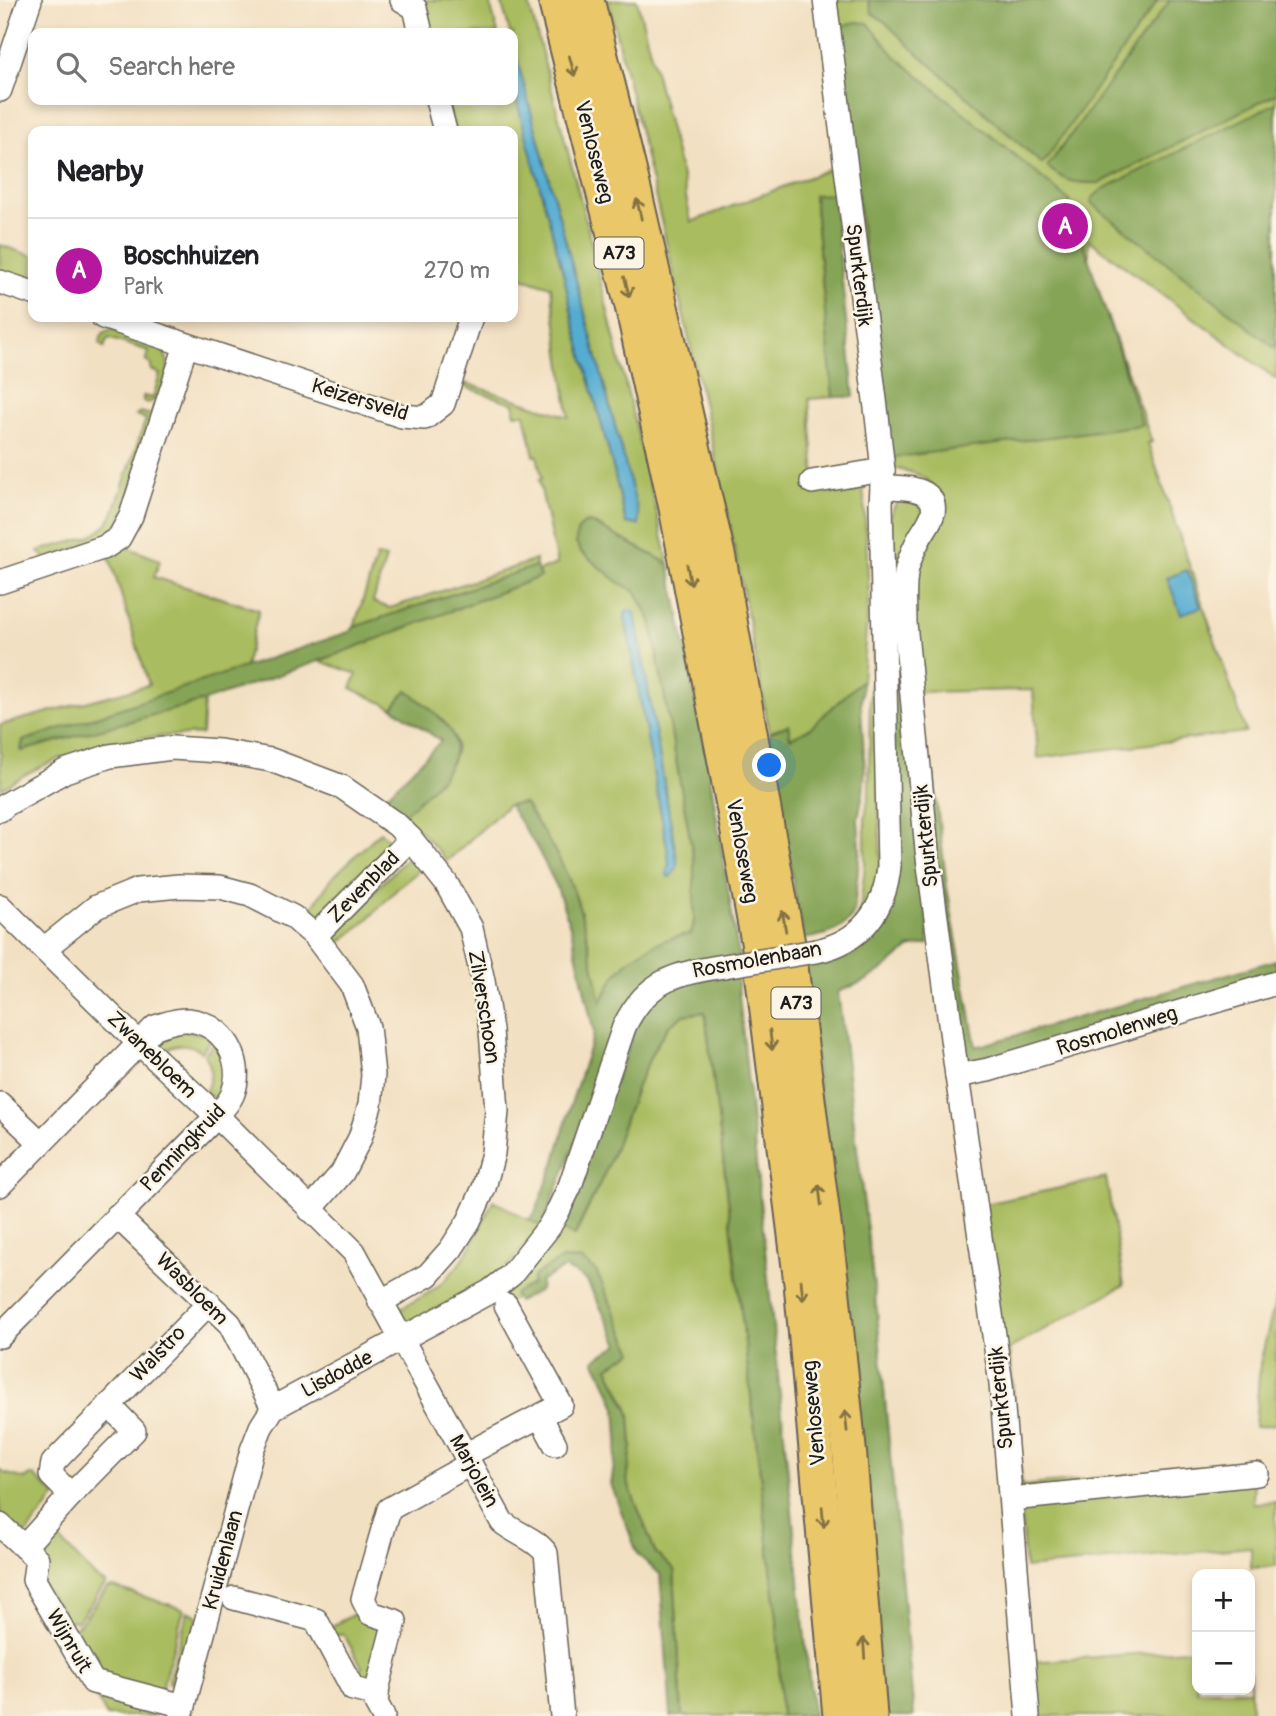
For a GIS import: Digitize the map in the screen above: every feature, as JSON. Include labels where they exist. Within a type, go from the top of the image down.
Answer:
[{"type":"highway","name":"Venloseweg","points":[[555,0],[636,323],[678,522],[760,947],[801,1283],[840,1716]]},
{"type":"highway","name":"Venloseweg","points":[[587,0],[636,198],[719,559],[788,944],[832,1286],[850,1458],[870,1716]]},
{"type":"street","points":[[0,90],[30,0]]},
{"type":"street","points":[[402,0],[415,8],[420,28]]},
{"type":"street","name":"Spurkterdijk","points":[[825,0],[883,478],[897,487],[924,492],[933,504],[933,514],[907,568],[905,623],[927,850],[1001,1384],[1028,1716]]},
{"type":"street","points":[[438,105],[444,126]]},
{"type":"street","points":[[0,282],[28,291]]},
{"type":"street","name":"Keizersveld","points":[[118,322],[402,416],[425,418],[443,404],[469,322]]},
{"type":"street","points":[[0,582],[105,547],[119,538],[131,516],[186,345]]},
{"type":"street","points":[[812,481],[883,478]]},
{"type":"street","name":"Rosmolenbaan","points":[[401,1340],[489,1292],[511,1275],[550,1227],[570,1186],[624,1027],[635,1007],[654,988],[688,972],[835,946],[865,926],[879,906],[888,882],[889,866],[883,478]]},
{"type":"street","name":"Zilverschoon","points":[[0,810],[65,771],[110,756],[173,748],[220,751],[271,760],[342,787],[397,825],[446,883],[471,928],[483,981],[491,1030],[497,1111],[493,1153],[484,1188],[469,1221],[451,1249],[428,1275],[380,1302]]},
{"type":"street","name":"Zevenblad","points":[[316,936],[411,839]]},
{"type":"street","name":"Zevenblad","points":[[44,949],[96,907],[138,890],[179,886],[220,887],[250,895],[293,917],[316,936],[352,985],[368,1027],[373,1075],[370,1105],[360,1138],[342,1173],[310,1210]]},
{"type":"street","name":"Zwanebloem","points":[[0,906],[354,1252],[401,1340]]},
{"type":"street","name":"Rosmolenweg","points":[[957,1076],[988,1070],[1276,983]]},
{"type":"street","name":"Penningkruid","points":[[0,1185],[155,1027],[189,1020],[210,1026],[220,1034],[233,1053],[237,1076],[232,1097],[217,1116],[0,1336]]},
{"type":"street","points":[[0,1104],[41,1143]]},
{"type":"street","name":"Wasbloem","points":[[117,1216],[230,1324],[273,1408]]},
{"type":"street","name":"Walstro","points":[[71,1495],[51,1475],[52,1463],[209,1303]]},
{"type":"street","points":[[380,1706],[378,1686],[395,1621],[370,1613],[363,1599],[389,1509],[561,1405],[506,1305]]},
{"type":"street","name":"Lisdodde","points":[[273,1408],[401,1340]]},
{"type":"street","name":"Marjolein","points":[[401,1340],[502,1522],[540,1544],[547,1553],[562,1716]]},
{"type":"street","points":[[24,1547],[134,1431],[108,1405]]},
{"type":"street","name":"Kruidenlaan","points":[[183,1711],[252,1450],[261,1427],[273,1408]]},
{"type":"street","points":[[540,1416],[555,1444]]},
{"type":"street","points":[[1011,1499],[1257,1474]]},
{"type":"street","name":"Wijnruit","points":[[0,1525],[37,1559],[34,1580],[93,1682],[183,1711]]},
{"type":"street","points":[[234,1598],[316,1620],[353,1689],[380,1706]]},
{"type":"green space","points":[[422,0],[489,0],[497,28],[430,28]]},
{"type":"green space","points":[[501,0],[528,0],[582,205],[669,564],[587,522],[576,543],[582,552],[617,581],[636,592],[651,620],[694,860],[694,922],[691,935],[665,940],[601,1003],[588,940],[574,893],[548,840],[524,803],[508,805],[447,861],[422,833],[402,816],[447,769],[456,747],[451,732],[407,690],[393,708],[351,688],[357,674],[319,661],[539,577],[538,571],[557,564],[539,480],[542,478],[525,414],[515,414],[515,404],[465,387],[466,383],[569,417],[551,287],[518,277],[518,126],[454,126],[448,105],[518,105],[626,523],[638,525],[638,512],[518,63],[518,28],[509,28]],"holes":[[[628,610],[635,613],[677,859],[667,871],[667,847],[625,614]]]},
{"type":"green space","points":[[608,0],[637,0],[691,222],[830,169],[833,194],[814,196],[833,397],[809,399],[816,490],[863,482],[869,594],[862,680],[809,729],[790,738],[788,725],[769,733],[715,457]]},
{"type":"green space","points":[[826,0],[1276,0],[1276,379],[1089,240],[1089,264],[1152,442],[1148,443],[1246,732],[1038,758],[1033,690],[916,692],[909,592],[932,537],[940,495],[930,483],[919,476],[892,468]]},
{"type":"green space","points":[[868,0],[1158,0],[1041,163],[872,13]]},
{"type":"green space","points":[[1170,0],[1276,0],[1276,94],[1100,183],[1066,180],[1047,167]]},
{"type":"green space","points":[[856,22],[868,23],[895,56],[1070,201],[1142,425],[890,458],[837,30]]},
{"type":"green space","points":[[1276,103],[1276,349],[1091,203],[1092,198],[1103,189]]},
{"type":"green space","points":[[833,194],[854,397],[833,397],[814,195]]},
{"type":"green space","points":[[0,245],[28,254],[28,281],[0,272]]},
{"type":"green space","points":[[113,329],[158,345],[167,358],[167,378],[159,399],[148,403],[143,401],[143,396],[153,398],[160,374],[151,370],[151,365],[146,361],[149,351],[108,338],[104,348],[100,344],[103,334]]},
{"type":"green space","points":[[140,412],[153,418],[119,523],[109,534],[47,560],[38,551],[89,537],[101,530],[112,517],[146,419],[136,415]]},
{"type":"green space","points":[[905,497],[922,504],[923,516],[905,555],[889,551],[889,536],[894,506]]},
{"type":"green space","points":[[586,522],[669,564],[708,764],[739,958],[655,979],[584,1122],[542,1226],[528,1220],[535,1213],[554,1164],[594,1033],[571,929],[556,885],[537,848],[509,805],[524,803],[568,877],[584,923],[601,1002],[611,982],[626,963],[646,949],[668,939],[691,934],[694,922],[694,860],[651,620],[636,592],[617,581],[581,552],[576,543],[577,531]]},
{"type":"green space","points":[[122,540],[129,548],[160,560],[154,577],[259,610],[245,667],[23,741],[21,750],[204,701],[202,734],[132,739],[97,746],[47,764],[1,789],[0,725],[149,685],[106,552]]},
{"type":"green space","points":[[889,551],[905,555],[929,944],[909,948],[867,980],[838,992],[877,1312],[914,1716],[884,1716],[805,960],[885,913]]},
{"type":"green space","points":[[377,556],[386,558],[373,602],[390,608],[536,560],[536,566],[354,627]]},
{"type":"green space","points":[[536,566],[540,577],[319,661],[204,701],[21,751],[23,741]]},
{"type":"green space","points":[[873,627],[881,862],[877,889],[855,922],[860,911],[865,864]]},
{"type":"green space","points":[[862,680],[865,770],[858,819],[860,848],[854,912],[839,929],[802,939],[769,733],[788,725],[790,738],[809,729]]},
{"type":"green space","points":[[407,690],[448,727],[454,739],[454,752],[442,776],[402,816],[383,799],[441,741],[393,708]]},
{"type":"green space","points":[[933,773],[947,888],[976,1047],[1276,960],[1276,973],[975,1064],[967,1064],[959,1059],[926,774]]},
{"type":"green space","points":[[380,832],[392,842],[392,847],[323,919],[313,920],[306,916],[333,877]]},
{"type":"green space","points":[[409,856],[421,869],[337,945],[331,935]]},
{"type":"green space","points":[[737,976],[813,1716],[781,1716],[777,1619],[705,1012],[684,1015],[669,1025],[654,1049],[637,1086],[608,1166],[574,1236],[557,1226],[643,1010],[665,989],[707,978]]},
{"type":"green space","points":[[705,1012],[777,1619],[781,1716],[682,1716],[674,1569],[656,1554],[627,1481],[632,1446],[628,1407],[607,1367],[632,1352],[596,1271],[562,1259],[532,1284],[514,1294],[515,1298],[503,1304],[500,1299],[557,1226],[575,1236],[608,1166],[637,1086],[654,1049],[669,1025],[684,1015]]},
{"type":"green space","points":[[167,1027],[214,1036],[201,1052],[182,1045],[164,1052],[156,1045],[156,1035]]},
{"type":"green space","points":[[218,1040],[231,1075],[217,1100],[205,1093],[210,1073],[204,1054]]},
{"type":"green space","points":[[1106,1178],[1124,1285],[1009,1349],[1022,1486],[1203,1467],[1203,1478],[1019,1490],[985,1204]]},
{"type":"green space","points":[[493,1200],[542,1226],[503,1272],[407,1327],[399,1309],[447,1279],[477,1236]]},
{"type":"green space","points":[[562,1259],[581,1260],[596,1271],[633,1352],[608,1367],[630,1414],[632,1446],[627,1481],[656,1554],[674,1569],[682,1716],[671,1716],[660,1574],[638,1555],[611,1485],[618,1439],[616,1408],[594,1360],[619,1344],[587,1281],[575,1273],[564,1268],[541,1281],[540,1290],[518,1302],[514,1294],[532,1284],[533,1276]]},
{"type":"green space","points":[[1276,1297],[1276,1424],[1255,1427],[1260,1364]]},
{"type":"green space","points":[[0,1470],[25,1479],[33,1475],[56,1496],[26,1534],[0,1517]]},
{"type":"green space","points":[[1254,1478],[1253,1503],[1276,1502],[1276,1566],[1251,1568],[1251,1547],[1025,1568],[1020,1504]]},
{"type":"green space","points":[[52,1531],[95,1577],[106,1583],[77,1622],[67,1622],[39,1578],[38,1545]]},
{"type":"green space","points":[[113,1587],[184,1609],[160,1694],[102,1680],[69,1631],[79,1625],[107,1588]]},
{"type":"green space","points":[[188,1611],[198,1616],[185,1687],[168,1683]]},
{"type":"green space","points":[[354,1614],[387,1628],[373,1685],[359,1681],[353,1672],[362,1667],[343,1633],[333,1637],[328,1628]]},
{"type":"green space","points":[[1192,1649],[1192,1695],[1251,1695],[1251,1716],[1036,1716],[1032,1662]]},
{"type":"green space","points":[[92,1689],[158,1705],[155,1716],[107,1716]]},
{"type":"water","points":[[518,63],[638,512],[639,525],[626,523],[518,105]]},
{"type":"water","points":[[1187,570],[1201,607],[1181,614],[1167,578]]},
{"type":"water","points":[[628,610],[635,613],[677,860],[677,868],[670,877],[667,871],[667,847],[625,618]]},
{"type":"place","name":"Boschhuizen","points":[[1065,226]]}]
